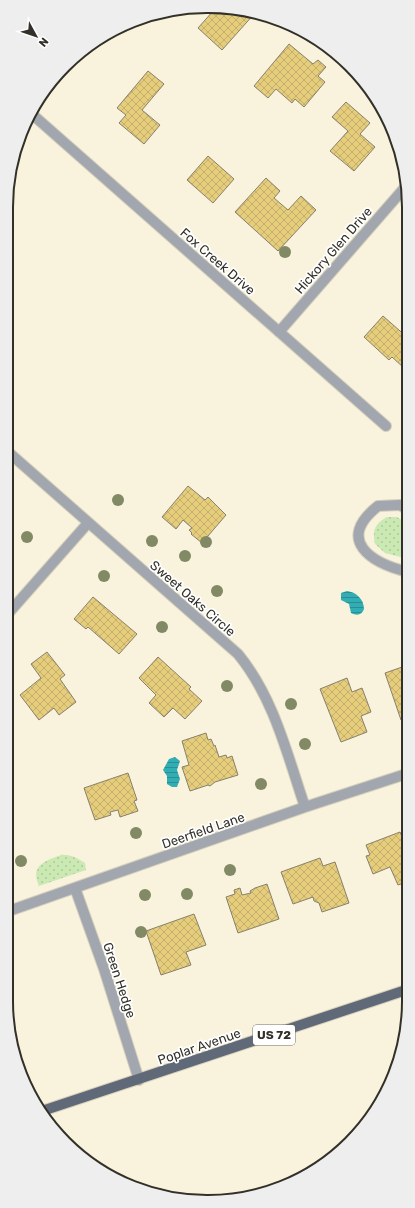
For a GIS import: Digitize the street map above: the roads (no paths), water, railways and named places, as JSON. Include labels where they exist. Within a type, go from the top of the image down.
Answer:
[{"type":"main road","name":"Poplar Avenue","points":[[46,1110],[402,991]]},
{"type":"street","name":"Fox Creek Drive","points":[[35,118],[386,426]]},
{"type":"street","name":"Hickory Glen Drive","points":[[279,332],[401,191]]},
{"type":"street","name":"Sweet Oaks Circle","points":[[13,456],[238,654],[252,672],[269,703],[305,807]]},
{"type":"street","points":[[402,506],[400,505],[378,506],[362,522],[359,533],[360,542],[368,555],[375,561],[402,571]]},
{"type":"street","points":[[13,608],[88,523]]},
{"type":"street","name":"Deerfield Lane","points":[[13,910],[305,807],[402,775]]},
{"type":"street","name":"Green Hedge","points":[[75,888],[104,969],[139,1080]]},
{"type":"water","points":[[347,591],[356,594],[363,602],[364,609],[361,614],[357,615],[351,613],[349,604],[341,600],[341,593]]},
{"type":"water","points":[[175,757],[180,761],[177,770],[180,779],[177,787],[172,787],[167,784],[167,776],[163,770],[169,759]]}]
